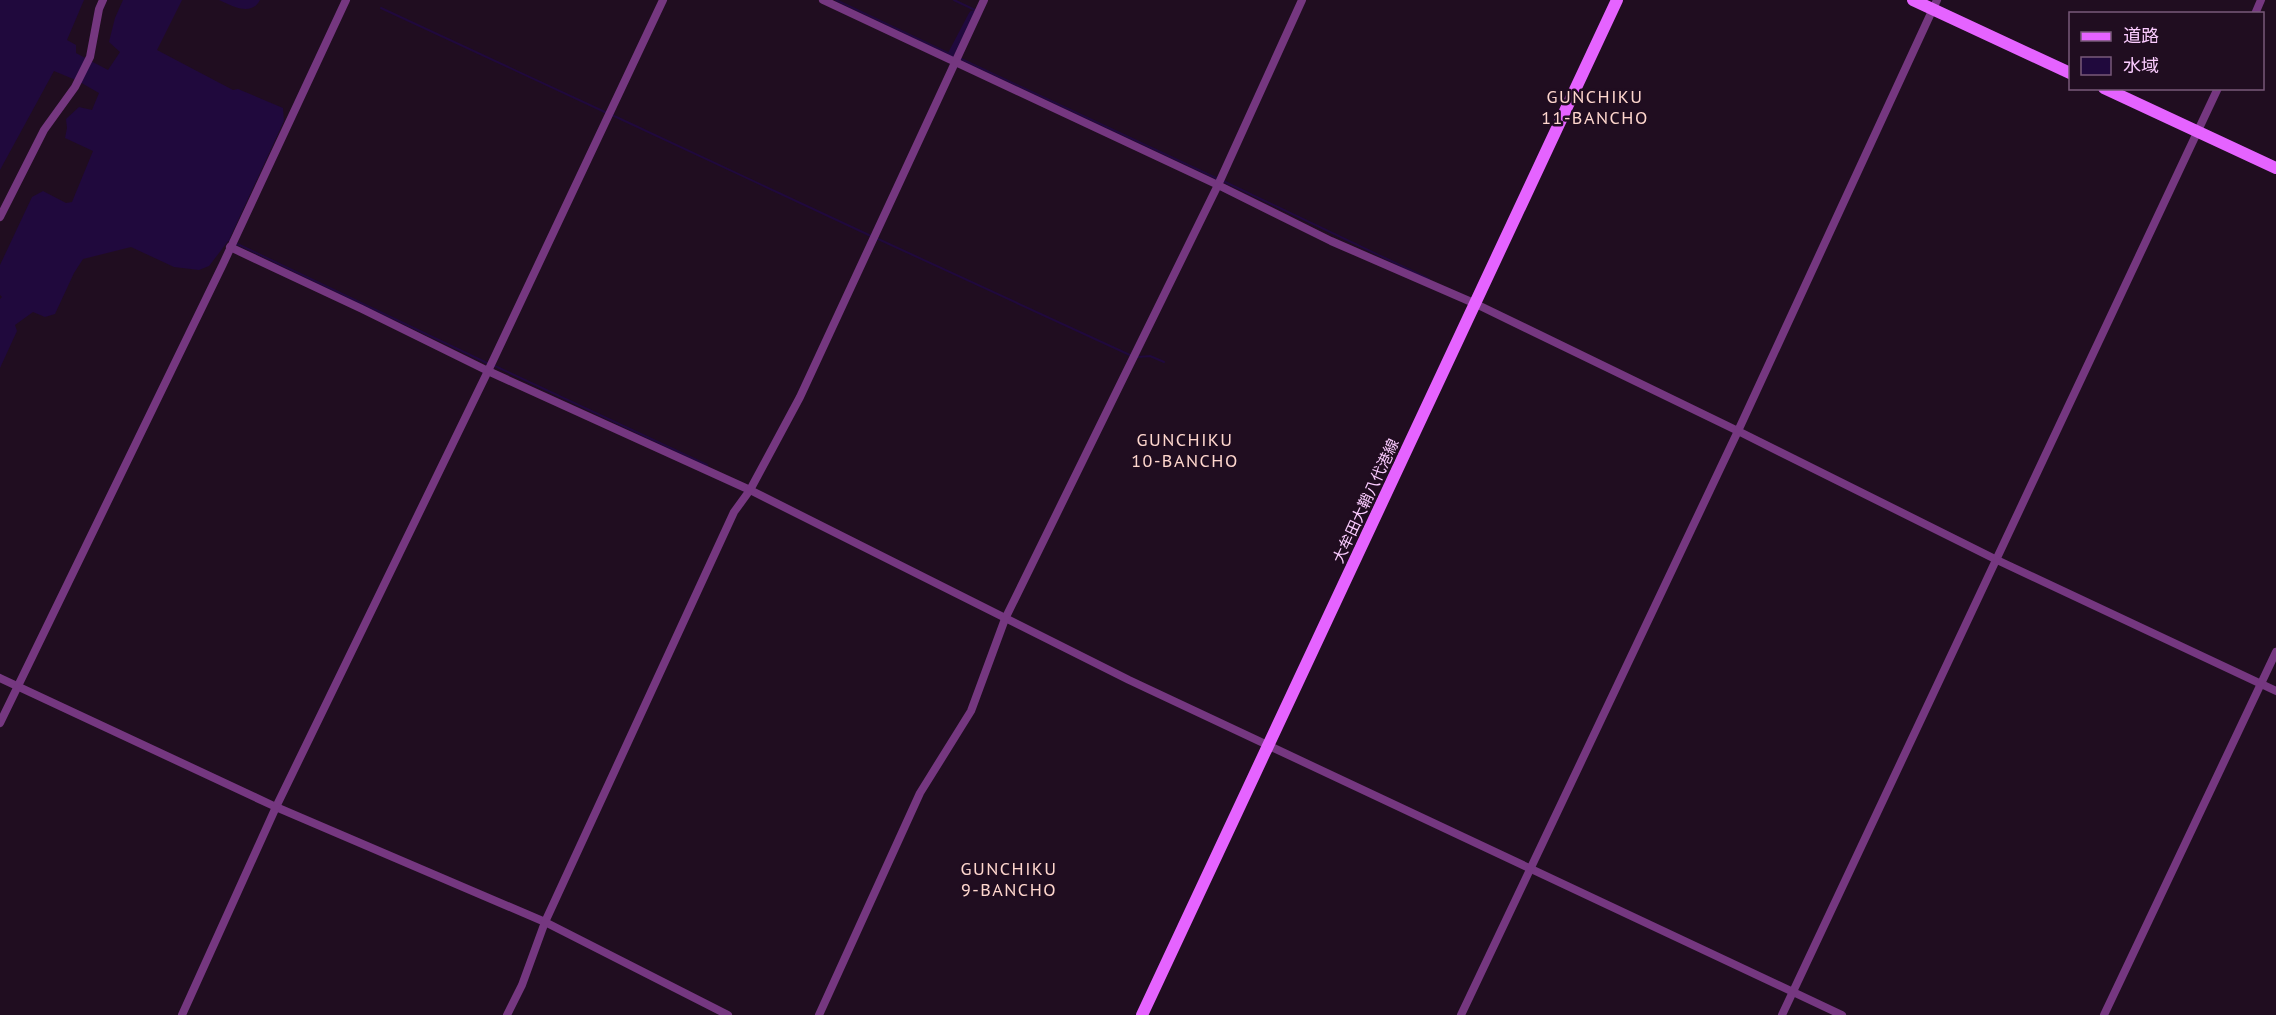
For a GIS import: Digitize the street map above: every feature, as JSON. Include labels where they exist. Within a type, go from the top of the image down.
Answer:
[{"type":"main road","name":"大牟田大鞘八代港線","points":[[1142,1015],[1617,0]]},
{"type":"main road","points":[[1913,0],[1934,5],[2069,72]]},
{"type":"main road","points":[[2108,90],[2276,168]]},
{"type":"street","points":[[0,217],[44,130],[75,87],[90,57],[99,9],[103,0]]},
{"type":"street","points":[[0,723],[232,243],[346,0]]},
{"type":"street","points":[[182,1015],[276,807],[610,115],[663,0]]},
{"type":"street","points":[[823,0],[957,59],[1331,241],[1476,304],[1738,431],[1997,561],[2276,691]]},
{"type":"street","points":[[507,1015],[522,985],[545,922],[734,512],[750,490],[800,397],[984,0]]},
{"type":"street","points":[[819,1015],[920,793],[972,711],[1005,619],[1218,185],[1302,0]]},
{"type":"street","points":[[1461,1015],[1738,431],[1934,5]]},
{"type":"street","points":[[1782,1015],[2217,90]]},
{"type":"street","points":[[232,243],[362,309],[750,490],[1129,680],[1842,1015]]},
{"type":"street","points":[[2104,1015],[2276,652]]},
{"type":"street","points":[[0,678],[276,807],[545,922],[728,1015]]},
{"type":"water","points":[[0,0],[84,0],[67,40],[76,45],[76,53],[108,70],[120,52],[109,42],[115,18],[123,0],[182,0],[157,50],[233,90],[238,89],[283,108],[284,121],[229,240],[209,266],[199,270],[174,267],[131,247],[83,259],[55,314],[45,317],[33,312],[15,325],[17,331],[0,368],[0,299],[2,297],[0,295],[0,265],[32,197],[43,191],[66,203],[72,202],[93,151],[65,138],[66,119],[79,107],[92,110],[99,93],[54,71],[0,170]]},
{"type":"water","points":[[219,0],[260,0],[252,8],[241,9]]},
{"type":"waterway","points":[[836,0],[954,56]]},
{"type":"waterway","points":[[954,0],[975,10]]},
{"type":"waterway","points":[[381,8],[607,113]]},
{"type":"waterway","points":[[952,55],[973,15]]},
{"type":"waterway","points":[[959,58],[1218,179]]},
{"type":"waterway","points":[[612,115],[871,236]]},
{"type":"waterway","points":[[1223,181],[1429,279]]},
{"type":"waterway","points":[[876,238],[1132,356]]},
{"type":"waterway","points":[[229,240],[489,364]]},
{"type":"waterway","points":[[1138,357],[1150,356],[1164,362]]},
{"type":"waterway","points":[[495,366],[707,465]]},
{"type":"district","name":"GUNCHIKU 11-BANCHO","points":[[1595,107]]},
{"type":"district","name":"GUNCHIKU 10-BANCHO","points":[[1185,450]]},
{"type":"district","name":"GUNCHIKU 9-BANCHO","points":[[1009,879]]}]
